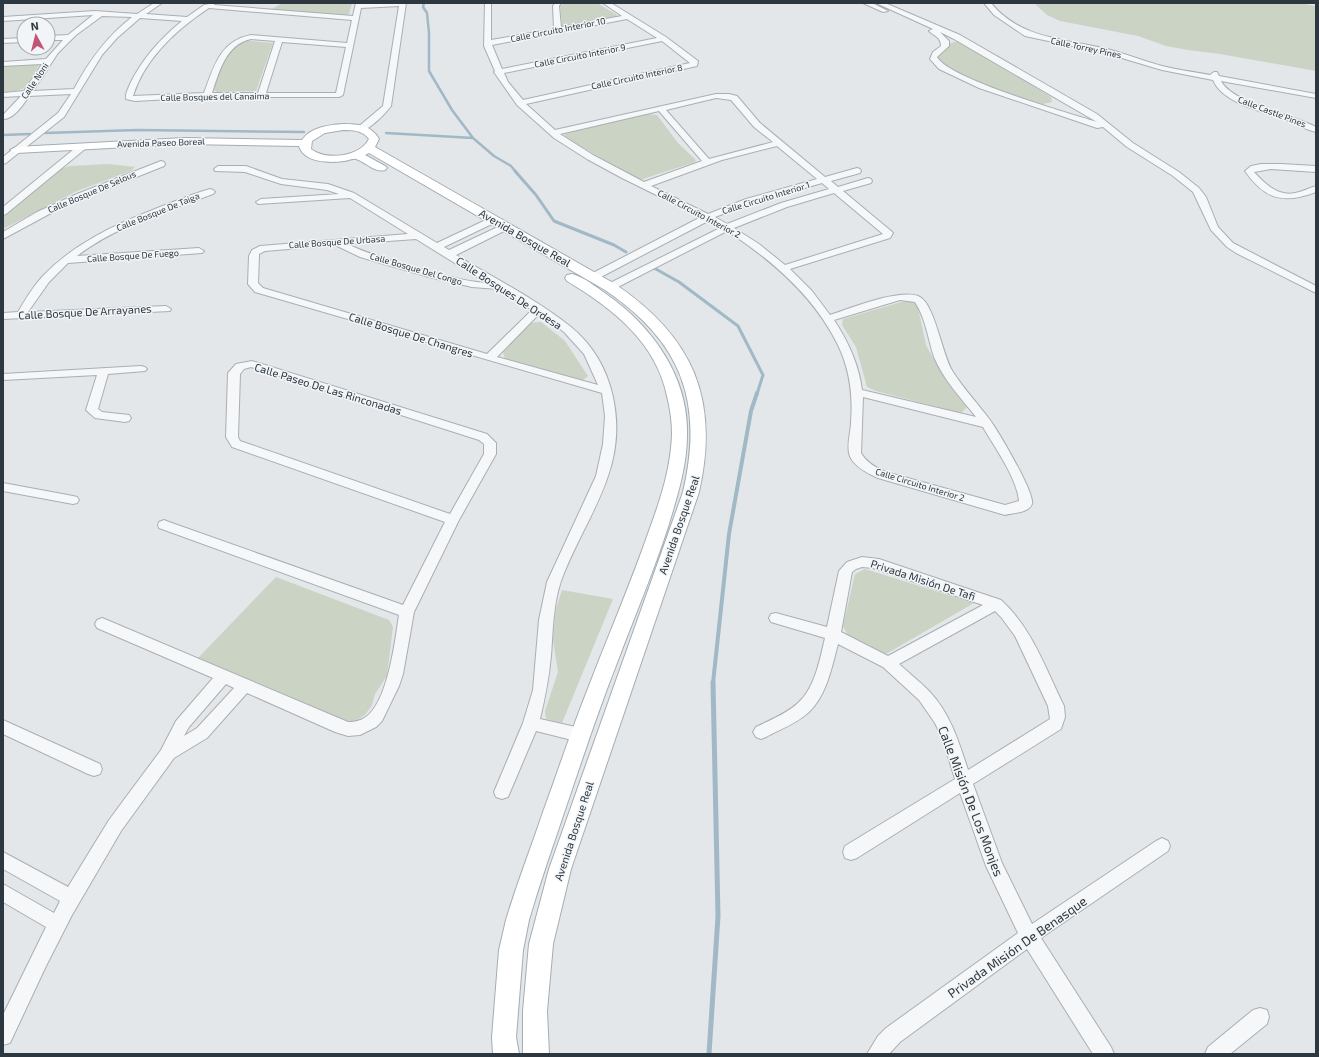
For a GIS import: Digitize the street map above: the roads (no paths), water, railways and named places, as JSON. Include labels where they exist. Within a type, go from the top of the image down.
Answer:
[{"type":"main road","points":[[343,127],[361,129],[368,131],[374,139],[363,151],[339,158],[320,157],[307,151],[305,147],[306,143],[316,134],[328,129],[343,127]]},
{"type":"main road","name":"Avenida Paseo Boreal","points":[[16,150],[185,141],[306,143]]},
{"type":"main road","name":"Avenida Bosque Real","points":[[363,151],[493,226],[599,294],[622,311],[656,349],[676,398],[680,420],[679,450],[669,495],[637,589],[580,735],[524,897],[513,936],[504,1037],[506,1054]]},
{"type":"main road","name":"Avenida Bosque Real","points":[[493,226],[610,287],[653,321],[667,339],[685,367],[692,387],[699,418],[700,443],[698,470],[560,869],[541,944],[535,1011],[536,1054]]},
{"type":"main road","points":[[637,589],[655,594]]},
{"type":"street","points":[[3,161],[61,115],[69,105],[102,50],[113,38],[139,16],[159,3]]},
{"type":"street","points":[[267,10],[280,3]]},
{"type":"street","name":"Calle Circuito Interior 2","points":[[488,3],[489,50],[498,72],[520,103],[553,133],[589,157],[726,227],[753,244],[784,268],[805,288],[842,341],[851,365],[857,392],[855,452],[859,461],[882,475],[1006,510],[1021,507],[1026,502],[1026,496],[1015,473],[987,424]]},
{"type":"street","points":[[558,3],[556,6],[558,30]]},
{"type":"street","name":"Calle Circuito Interior 8","points":[[520,103],[694,64],[694,61],[663,39],[606,3]]},
{"type":"street","points":[[866,3],[943,37],[945,46],[934,55],[934,58],[935,63],[946,69],[993,91],[1107,128]]},
{"type":"street","points":[[879,3],[957,37],[1062,99],[1094,116],[1107,128],[1196,190],[1214,228],[1230,245],[1316,290]]},
{"type":"street","name":"Calle Torrey Pines","points":[[987,3],[996,14],[1010,24],[1038,37],[1106,51],[1162,68],[1316,92]]},
{"type":"street","points":[[361,129],[381,113],[387,106],[403,4]]},
{"type":"street","name":"Calle Bosques del Canaima","points":[[209,5],[188,19],[161,44],[145,63],[129,96],[135,99],[207,95],[339,95],[359,5],[403,4]]},
{"type":"street","points":[[209,5],[356,18]]},
{"type":"street","points":[[3,19],[100,13],[188,19]]},
{"type":"street","name":"Calle Noni","points":[[5,117],[11,113],[28,91],[47,61],[71,37],[100,13]]},
{"type":"street","name":"Calle Circuito Interior 10","points":[[488,43],[628,17]]},
{"type":"street","points":[[56,38],[71,37]]},
{"type":"street","points":[[207,95],[218,67],[236,41],[242,38],[251,37],[350,45]]},
{"type":"street","name":"Calle Circuito Interior 9","points":[[498,72],[663,39]]},
{"type":"street","points":[[3,41],[16,40]]},
{"type":"street","points":[[261,96],[279,40]]},
{"type":"street","points":[[3,64],[47,61]]},
{"type":"street","name":"Calle Torrey Pines","points":[[1214,76],[1316,96]]},
{"type":"street","name":"Calle Castle Pines","points":[[1214,76],[1215,81],[1221,88],[1236,99],[1299,121],[1316,130]]},
{"type":"street","points":[[3,95],[28,91],[78,88]]},
{"type":"street","points":[[553,133],[716,96],[730,96],[734,98],[757,125],[887,231],[888,235],[881,239],[784,268]]},
{"type":"street","points":[[1038,106],[1054,104],[1062,99]]},
{"type":"street","points":[[661,109],[707,162]]},
{"type":"street","points":[[644,185],[707,162],[779,143]]},
{"type":"street","points":[[3,212],[82,147]]},
{"type":"street","name":"Calle Bosque De Selous","points":[[3,236],[23,223],[66,201],[162,164]]},
{"type":"street","points":[[1316,169],[1261,167],[1250,169],[1248,171],[1270,192],[1280,197],[1294,197],[1316,189]]},
{"type":"street","name":"Calle Bosques De Ordesa","points":[[218,169],[246,169],[281,181],[328,187],[351,195],[538,309],[568,330],[590,353],[601,376],[607,391],[611,416],[608,451],[602,476],[554,582],[546,620],[540,690],[531,723],[502,792]]},
{"type":"street","name":"Calle Circuito Interior 1","points":[[593,277],[708,217],[750,201],[857,171]]},
{"type":"street","name":"Calle Circuito Interior 1","points":[[610,287],[726,227],[763,212],[868,181]]},
{"type":"street","name":"Calle Bosque De Taiga","points":[[20,315],[45,280],[89,244],[118,228],[210,192]]},
{"type":"street","points":[[261,202],[351,195]]},
{"type":"street","points":[[437,247],[493,226]]},
{"type":"street","points":[[449,254],[493,226]]},
{"type":"street","name":"Calle Bosque De Urbasa","points":[[258,250],[268,247],[416,236]]},
{"type":"street","name":"Calle Bosque Del Congo","points":[[336,242],[360,254],[451,280],[470,284],[499,286]]},
{"type":"street","name":"Calle Bosque De Changres","points":[[258,250],[254,256],[253,280],[255,287],[259,290],[607,391]]},
{"type":"street","name":"Calle Bosque De Fuego","points":[[68,260],[199,251]]},
{"type":"street","points":[[828,319],[899,297],[915,298],[919,300],[926,311],[940,357],[947,372],[987,424]]},
{"type":"street","name":"Calle Bosque De Arrayanes","points":[[3,316],[166,309]]},
{"type":"street","points":[[489,358],[538,309]]},
{"type":"street","name":"Calle Paseo De Las Rinconadas","points":[[102,624],[340,727],[354,729],[365,726],[377,716],[392,686],[396,674],[407,612],[453,520],[490,454],[490,443],[487,439],[252,364],[246,364],[237,368],[234,373],[232,437],[236,444],[453,520]]},
{"type":"street","points":[[3,377],[141,370]]},
{"type":"street","points":[[103,372],[92,410],[99,415],[125,418]]},
{"type":"street","points":[[857,392],[987,424]]},
{"type":"street","points":[[3,487],[73,500]]},
{"type":"street","points":[[164,525],[407,612]]},
{"type":"street","name":"Privada Misión De Tafi","points":[[761,732],[799,711],[808,703],[821,677],[846,571],[849,567],[856,563],[874,562],[996,604],[1006,613],[1021,633],[1056,706],[1058,720],[1051,727],[851,852]]},
{"type":"street","name":"Privada Misión De Tafi","points":[[888,663],[996,604]]},
{"type":"street","name":"Calle Misión De Los Monjes","points":[[776,618],[832,634],[888,663],[924,696],[940,718],[950,740],[994,866],[1029,936],[1104,1054]]},
{"type":"street","points":[[3,1036],[34,968],[57,924],[109,835],[168,753],[178,730],[224,676]]},
{"type":"street","points":[[168,753],[202,733],[245,685]]},
{"type":"street","points":[[531,723],[580,735]]},
{"type":"street","points":[[3,727],[94,769]]},
{"type":"street","name":"Privada Misión De Benasque","points":[[877,1054],[893,1035],[1029,936],[1162,846]]},
{"type":"street","points":[[3,860],[71,898]]},
{"type":"street","points":[[3,892],[57,924]]},
{"type":"street","points":[[1215,1054],[1260,1016]]},
{"type":"waterway","points":[[424,3],[423,7],[427,13],[429,33],[429,71],[452,110],[473,138]]},
{"type":"waterway","points":[[45,133],[137,130],[304,132]]},
{"type":"waterway","points":[[386,133],[473,138]]},
{"type":"waterway","points":[[3,135],[30,134]]},
{"type":"waterway","points":[[473,138],[494,156],[511,166],[516,172]]},
{"type":"waterway","points":[[515,171],[536,195],[554,221],[614,245],[626,252]]},
{"type":"waterway","points":[[654,268],[679,282],[738,326],[763,375],[757,394]]},
{"type":"waterway","points":[[713,683],[729,534],[751,411],[757,393]]},
{"type":"waterway","points":[[709,1054],[718,916],[713,683]]}]
